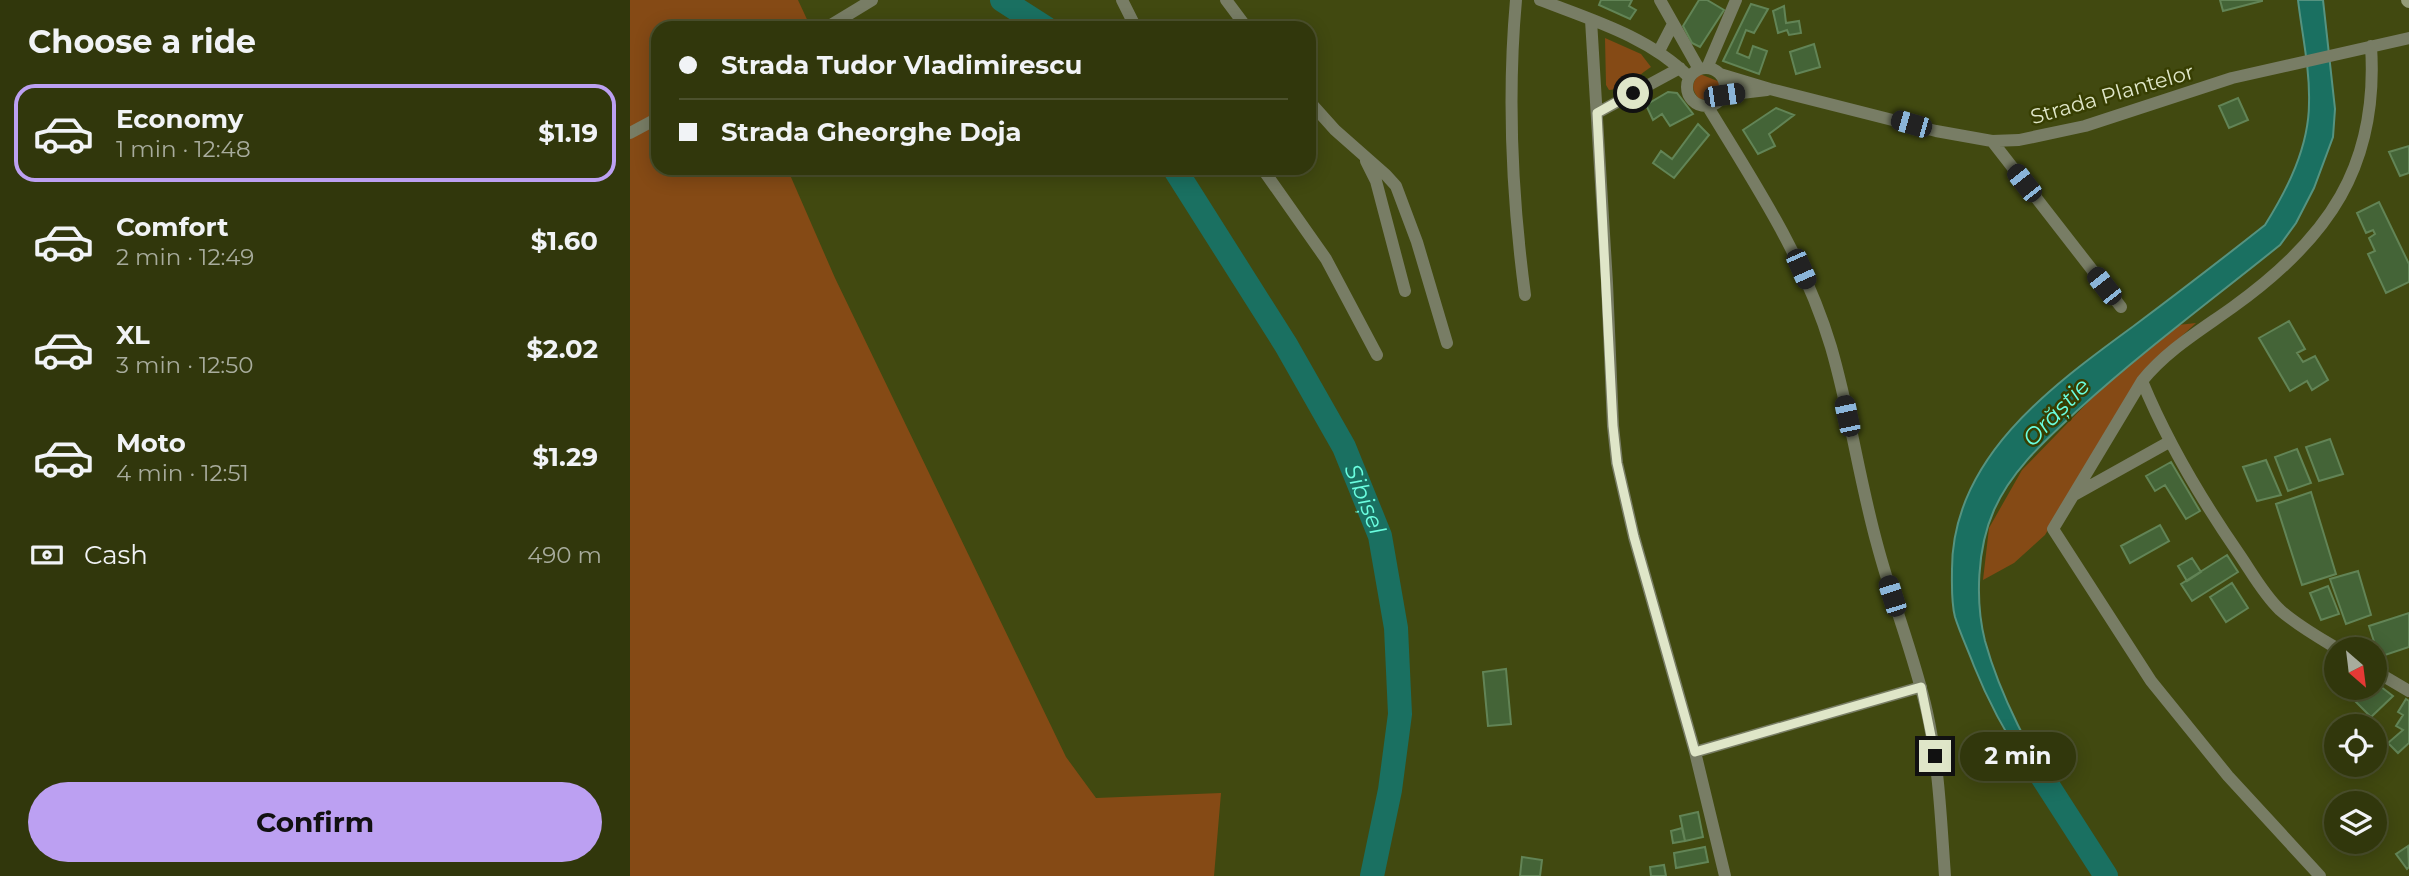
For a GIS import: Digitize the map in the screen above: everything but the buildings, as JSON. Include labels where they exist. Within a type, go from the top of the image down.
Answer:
[{"type":"street","points":[[838,21],[872,0]]},
{"type":"street","points":[[1122,0],[1132,21]]},
{"type":"street","points":[[1226,0],[1242,21]]},
{"type":"street","points":[[1516,0],[1512,43],[1512,164],[1525,295]]},
{"type":"street","points":[[1540,0],[1659,51],[1694,71],[1720,74],[1725,84],[1724,95],[1715,105],[1708,107],[1696,104],[1686,89],[1694,71],[1736,0]]},
{"type":"street","points":[[1660,0],[1694,71]]},
{"type":"street","points":[[1591,20],[1617,463],[1634,537],[1695,752],[1725,876]]},
{"type":"street","points":[[1659,51],[1673,24]]},
{"type":"street","name":"Strada Plantelor","points":[[1720,74],[1936,131],[1992,141],[2020,140],[2085,126],[2232,78],[2409,38]]},
{"type":"street","points":[[2320,876],[2228,776],[2151,681],[2053,529],[2156,364],[2291,260],[2333,211],[2347,188],[2364,141],[2372,84],[2371,46]]},
{"type":"street","points":[[1597,113],[1694,71]]},
{"type":"street","name":"Strada Plantelor","points":[[1724,95],[1770,89]]},
{"type":"street","points":[[1708,107],[1781,225],[1821,316],[1840,381],[1877,545],[1921,687],[1933,742],[1945,876]]},
{"type":"street","points":[[1316,108],[1396,186],[1429,278],[1447,343]]},
{"type":"street","points":[[630,133],[651,122]]},
{"type":"street","points":[[1992,141],[2120,307]]},
{"type":"street","points":[[1361,153],[1376,181],[1405,291]]},
{"type":"street","points":[[1267,175],[1326,259],[1377,355]]},
{"type":"street","points":[[2143,382],[2169,442],[2201,499],[2264,591],[2289,617],[2324,640]]},
{"type":"street","points":[[2073,495],[2169,442]]},
{"type":"street","points":[[2387,678],[2409,691]]},
{"type":"street","points":[[1695,752],[1921,687]]},
{"type":"shaded area","points":[[630,0],[798,0],[808,21],[651,21],[651,175],[790,175],[835,278],[1066,757],[1096,798],[1221,793],[1214,876],[630,876]]},
{"type":"shaded area","points":[[1605,38],[1641,54],[1651,67],[1625,85],[1609,90],[1606,85]]},
{"type":"shaded area","points":[[1700,74],[1720,82],[1720,90],[1713,100],[1699,99],[1695,92],[1693,86]]},
{"type":"shaded area","points":[[2196,323],[2159,357],[2130,391],[2045,535],[2014,563],[1983,580],[1989,528],[2022,470],[2128,361],[2178,325]]},
{"type":"water","points":[[2298,0],[2323,0],[2335,109],[2333,137],[2314,188],[2296,223],[2280,245],[2128,366],[2043,443],[2010,481],[1988,525],[1979,575],[1985,641],[2008,704],[2061,804],[2057,807],[2032,774],[2000,721],[1957,623],[1952,587],[1956,529],[1969,492],[1988,458],[2041,399],[2265,225],[2295,167],[2308,119],[2308,77]]},
{"type":"waterway","name":"Sibișel","points":[[1002,0],[1035,21]]},
{"type":"waterway","name":"Sibișel","points":[[1178,175],[1286,345],[1344,447],[1380,536],[1396,628],[1400,714],[1390,790],[1372,876]]},
{"type":"waterway","name":"Orăștie","points":[[2043,778],[2106,876]]},
{"type":"route","points":[[1633,93],[1597,113],[1613,426],[1623,495],[1695,752],[1921,687],[1935,756]]}]
